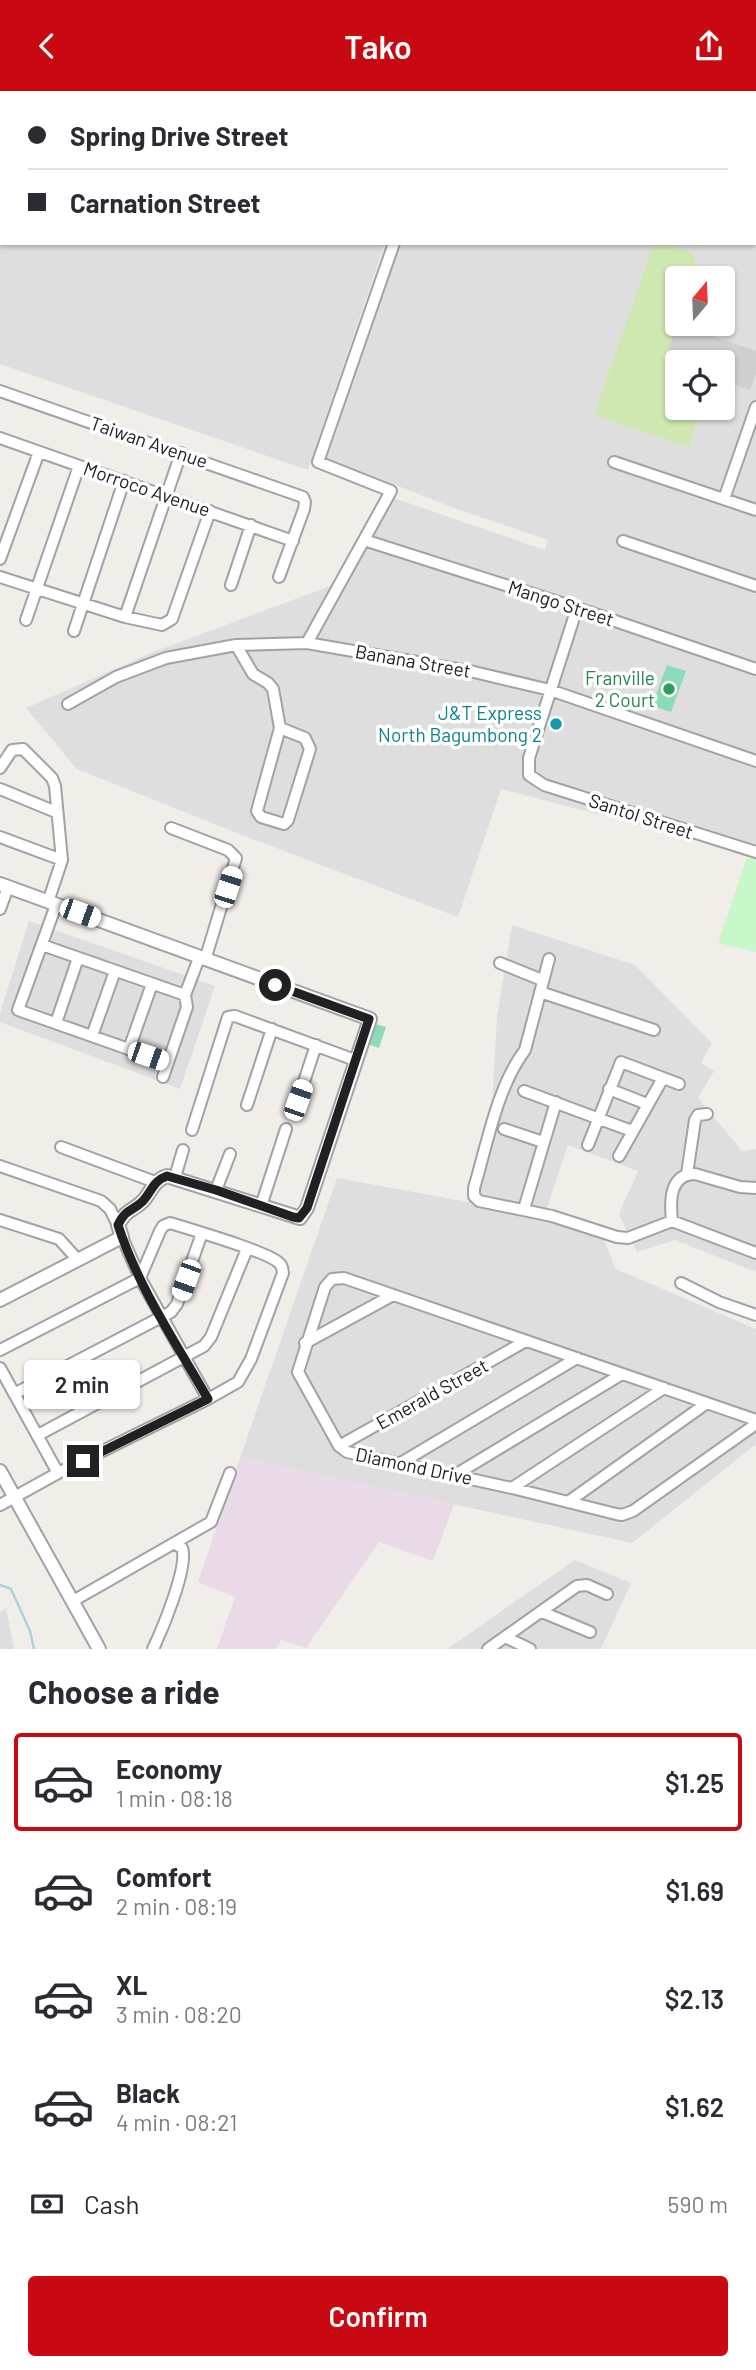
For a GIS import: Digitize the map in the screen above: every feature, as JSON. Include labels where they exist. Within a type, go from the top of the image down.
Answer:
[{"type":"street","points":[[307,643],[391,491],[318,462],[393,245]]},
{"type":"street","name":"Taiwan Avenue","points":[[0,391],[303,497],[305,502],[293,541]]},
{"type":"street","points":[[724,499],[752,432],[755,412]]},
{"type":"street","name":"Morroco Avenue","points":[[0,440],[293,541]]},
{"type":"street","points":[[0,559],[39,452]]},
{"type":"street","points":[[125,617],[181,453]]},
{"type":"street","points":[[614,462],[756,510]]},
{"type":"street","points":[[26,620],[79,466]]},
{"type":"street","points":[[74,631],[124,481]]},
{"type":"street","points":[[0,577],[125,617],[155,625],[169,623],[173,619],[210,511]]},
{"type":"street","points":[[231,585],[251,525]]},
{"type":"street","name":"Mango Street","points":[[364,540],[756,669]]},
{"type":"street","points":[[279,577],[293,541]]},
{"type":"street","points":[[623,541],[756,586]]},
{"type":"street","points":[[550,690],[577,608]]},
{"type":"street","name":"Banana Street","points":[[68,704],[116,677],[166,657],[236,645],[307,643],[474,672],[550,690],[756,761]]},
{"type":"street","points":[[236,645],[253,674],[273,689],[280,728],[257,811],[261,817],[284,824],[288,820],[310,749],[305,738],[280,728]]},
{"type":"street","name":"Santol Street","points":[[550,690],[529,758],[529,775],[544,785],[756,852]]},
{"type":"street","points":[[0,768],[12,750],[17,748],[27,753],[52,778],[62,860],[42,945],[19,1010],[168,1063]]},
{"type":"street","points":[[0,789],[56,812]]},
{"type":"street","points":[[163,1077],[187,1007],[185,995],[202,959],[236,858],[228,851],[172,828]]},
{"type":"street","points":[[0,837],[62,860]]},
{"type":"street","points":[[0,909],[4,886],[369,1019],[303,1215],[299,1218],[293,1217],[167,1176],[155,1182],[143,1201],[125,1213],[120,1231],[77,1259],[0,1300]]},
{"type":"street","points":[[42,945],[185,995]]},
{"type":"street","points":[[56,1023],[78,958]]},
{"type":"street","points":[[548,959],[525,1050],[516,1062],[505,1087],[474,1188],[474,1196],[479,1201],[524,1209],[617,1237],[628,1238],[672,1221],[756,1253]]},
{"type":"street","points":[[500,963],[542,980]]},
{"type":"street","points":[[92,1036],[115,971]]},
{"type":"street","points":[[129,1049],[152,983]]},
{"type":"street","points":[[540,992],[654,1030]]},
{"type":"street","points":[[192,1130],[228,1017],[235,1016],[355,1060]]},
{"type":"street","points":[[247,1105],[272,1030]]},
{"type":"street","points":[[298,1100],[316,1045]]},
{"type":"street","points":[[588,1145],[621,1062],[679,1084]]},
{"type":"street","points":[[619,1156],[663,1078]]},
{"type":"street","points":[[609,1089],[647,1104]]},
{"type":"street","points":[[524,1091],[632,1132]]},
{"type":"street","points":[[524,1209],[556,1103]]},
{"type":"street","points":[[687,1174],[695,1120],[698,1115],[707,1114]]},
{"type":"street","points":[[261,1206],[286,1129]]},
{"type":"street","points":[[504,1129],[543,1142]]},
{"type":"street","points":[[61,1147],[155,1182]]},
{"type":"street","points":[[175,1177],[183,1150]]},
{"type":"street","points":[[216,1190],[230,1154]]},
{"type":"street","points":[[0,1166],[101,1201],[110,1209],[140,1278],[208,1399]]},
{"type":"street","points":[[672,1221],[672,1191],[681,1176],[695,1174],[740,1187],[756,1188]]},
{"type":"street","points":[[0,1220],[59,1239],[77,1259]]},
{"type":"street","points":[[0,1350],[140,1278],[160,1231],[170,1223],[247,1249],[278,1261],[282,1266],[283,1273],[245,1374],[239,1382],[0,1505]]},
{"type":"street","points":[[14,1394],[171,1312],[177,1304],[202,1233]]},
{"type":"street","points":[[38,1435],[204,1346],[211,1337],[247,1249]]},
{"type":"street","name":"Diamond Drive","points":[[344,1278],[756,1422],[628,1514],[615,1514],[512,1488],[347,1452],[339,1447],[299,1377],[299,1364],[325,1287],[332,1279],[344,1278]]},
{"type":"street","points":[[681,1283],[719,1302],[756,1315]]},
{"type":"street","points":[[305,1343],[393,1295]]},
{"type":"street","name":"Emerald Street","points":[[339,1447],[526,1341]]},
{"type":"street","points":[[399,1464],[578,1358]]},
{"type":"street","points":[[0,1368],[58,1473]]},
{"type":"street","points":[[455,1475],[622,1374]]},
{"type":"street","points":[[512,1488],[664,1388]]},
{"type":"street","points":[[568,1502],[706,1403]]},
{"type":"street","points":[[0,1471],[99,1649]]},
{"type":"street","points":[[72,1601],[211,1522],[230,1473]]},
{"type":"street","points":[[153,1649],[184,1563],[182,1548],[175,1544]]},
{"type":"street","points":[[488,1649],[582,1584],[607,1594]]},
{"type":"street","points":[[542,1612],[590,1632]]},
{"type":"street","points":[[505,1637],[530,1649]]},
{"type":"shaded area","points":[[0,245],[384,245],[308,470],[0,364]]},
{"type":"shaded area","points":[[399,245],[756,245],[756,855],[501,789],[458,917],[77,769],[26,708],[151,653],[333,585],[382,494],[545,550],[548,540],[454,508],[327,458]]},
{"type":"shaded area","points":[[673,336],[712,336],[756,351],[756,373],[750,390],[735,385],[735,350],[668,350]]},
{"type":"shaded area","points":[[29,921],[215,986],[180,1089],[0,1022],[0,1013]]},
{"type":"shaded area","points":[[512,925],[635,965],[712,1043],[701,1063],[714,1071],[698,1098],[742,1151],[756,1149],[756,1272],[675,1240],[637,1252],[619,1214],[638,1171],[568,1145],[544,1217],[603,1238],[616,1269],[756,1329],[756,1444],[632,1543],[240,1458],[337,1178],[468,1202],[492,1106],[497,1017]]},
{"type":"shaded area","points":[[240,1458],[454,1504],[433,1561],[379,1542],[306,1648],[281,1640],[276,1649],[217,1649],[235,1597],[198,1582]]},
{"type":"shaded area","points":[[575,1560],[631,1583],[601,1649],[447,1649]]},
{"type":"shaded area","points":[[6,1608],[14,1649],[0,1649],[0,1612]]},
{"type":"green space","points":[[653,245],[692,252],[696,266],[665,266],[665,336],[673,336],[668,350],[665,350],[665,420],[697,420],[689,447],[594,415]]},
{"type":"green space","name":"Franville 2 Court","points":[[667,665],[686,671],[671,712],[652,706]]},
{"type":"green space","points":[[747,857],[756,860],[756,952],[718,943]]},
{"type":"green space","points":[[372,1023],[386,1027],[379,1048],[365,1043]]},
{"type":"waterway","points":[[0,1585],[11,1589],[30,1631],[34,1649]]},
{"type":"place","name":"Franville 2 Court","points":[[669,689]]},
{"type":"place","name":"J&T Express North Bagumbong 2","points":[[556,724]]},
{"type":"route","points":[[83,1461],[208,1399],[140,1278],[118,1225],[125,1213],[143,1201],[155,1182],[167,1176],[293,1217],[299,1218],[307,1208],[369,1019],[275,985]]}]
